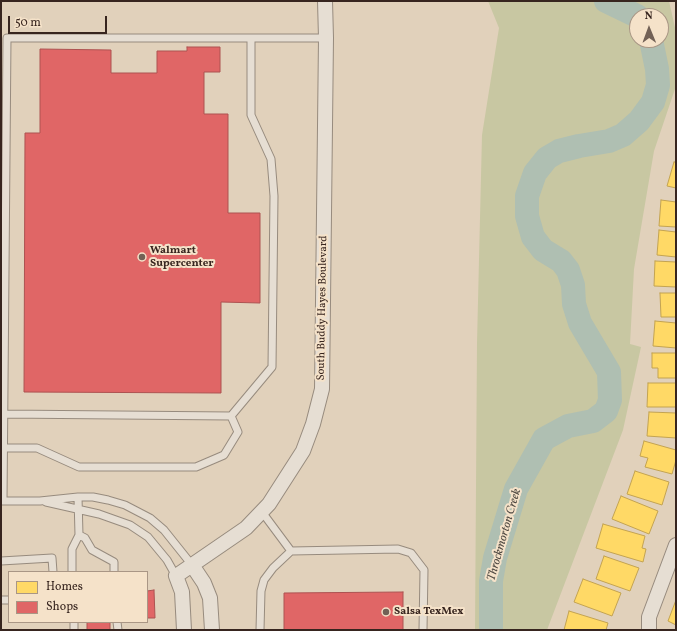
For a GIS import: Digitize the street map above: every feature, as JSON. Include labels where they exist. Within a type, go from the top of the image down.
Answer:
[{"type":"street","name":"South Buddy Hayes Boulevard","points":[[176,576],[246,528],[262,512],[274,498],[303,452],[313,424],[322,389],[326,38],[325,1]]},
{"type":"street","points":[[649,630],[649,617],[676,546]]},
{"type":"street","points":[[192,565],[204,583],[210,598],[212,630]]},
{"type":"street","points":[[176,576],[182,592],[184,630]]},
{"type":"lane","points":[[192,565],[164,530],[150,518],[125,505],[93,497],[40,501],[2,501],[4,414],[4,73],[7,38],[326,38]]},
{"type":"lane","points":[[231,416],[272,367],[274,196],[271,159],[251,115],[251,38]]},
{"type":"lane","points":[[4,414],[231,416]]},
{"type":"lane","points":[[3,448],[37,448],[79,467],[196,467],[224,455],[238,432],[231,416]]},
{"type":"lane","points":[[72,571],[72,549],[78,535],[78,497]]},
{"type":"lane","points":[[40,501],[79,508],[130,525],[148,537],[167,560],[176,576]]},
{"type":"lane","points":[[262,512],[291,551]]},
{"type":"lane","points":[[78,535],[85,538],[92,550],[114,562],[114,571]]},
{"type":"lane","points":[[260,630],[260,591],[264,580],[273,568],[291,551],[398,549],[411,553],[424,570],[423,630]]},
{"type":"lane","points":[[1,560],[52,558],[53,571]]},
{"type":"green space","points":[[488,1],[669,1],[676,32],[676,86],[654,151],[634,269],[630,344],[641,347],[623,430],[547,630],[475,630],[477,343],[482,135],[499,28]]},
{"type":"building: Homes","points":[[674,162],[676,162],[676,188],[667,186]]},
{"type":"building: Homes","points":[[661,200],[676,202],[676,227],[659,226]]},
{"type":"building: Homes","points":[[659,230],[676,232],[676,257],[657,255]]},
{"type":"building: Homes","points":[[655,261],[676,262],[676,287],[654,286]]},
{"type":"building: Homes","points":[[660,293],[676,293],[676,317],[661,317]]},
{"type":"building: Homes","points":[[655,321],[676,323],[676,348],[653,346]]},
{"type":"building: Homes","points":[[652,353],[676,353],[676,378],[658,378],[658,368],[652,368]]},
{"type":"building: Homes","points":[[648,383],[676,383],[676,407],[647,407]]},
{"type":"building: Homes","points":[[649,412],[676,413],[676,438],[647,436]]},
{"type":"building: Homes","points":[[644,441],[676,450],[676,460],[672,474],[645,467],[648,458],[640,456]]},
{"type":"building: Homes","points":[[635,471],[669,482],[662,505],[627,494]]},
{"type":"building: Homes","points":[[621,496],[658,511],[649,534],[612,519]]},
{"type":"building: Homes","points":[[603,524],[645,536],[642,548],[646,549],[643,562],[596,548]]},
{"type":"building: Homes","points":[[604,556],[639,568],[630,591],[596,579]]},
{"type":"building: Homes","points":[[583,579],[621,593],[612,616],[574,602]]},
{"type":"building: Homes","points":[[676,600],[676,625],[668,621]]},
{"type":"building: Homes","points":[[569,611],[608,623],[606,630],[564,630]]},
{"type":"building: Shops","name":"Walmart Supercenter","points":[[187,47],[220,47],[220,72],[204,72],[204,114],[228,114],[228,213],[260,213],[260,303],[221,302],[221,393],[24,392],[25,133],[40,133],[40,49],[111,50],[111,73],[157,73],[157,51],[187,51]]},
{"type":"building: Shops","points":[[154,590],[155,618],[148,618],[148,591]]},
{"type":"building: Shops","points":[[403,592],[403,630],[284,630],[284,593]]},
{"type":"building: Shops","points":[[87,623],[110,623],[110,630],[87,630]]},
{"type":"waterway","name":"Throckmorton Creek","points":[[606,1],[629,12]]},
{"type":"waterway","name":"Throckmorton Creek","points":[[491,630],[491,581],[495,558],[516,489],[544,439],[568,426],[593,421],[606,411],[610,400],[609,372],[580,323],[574,304],[573,285],[568,270],[561,261],[543,250],[533,237],[527,216],[527,196],[535,173],[547,158],[559,151],[609,141],[623,135],[639,121],[653,102],[658,85],[657,69],[653,48]]},
{"type":"place","name":"Walmart Supercenter","points":[[142,257]]},
{"type":"place","name":"Salsa TexMex","points":[[386,612]]}]
